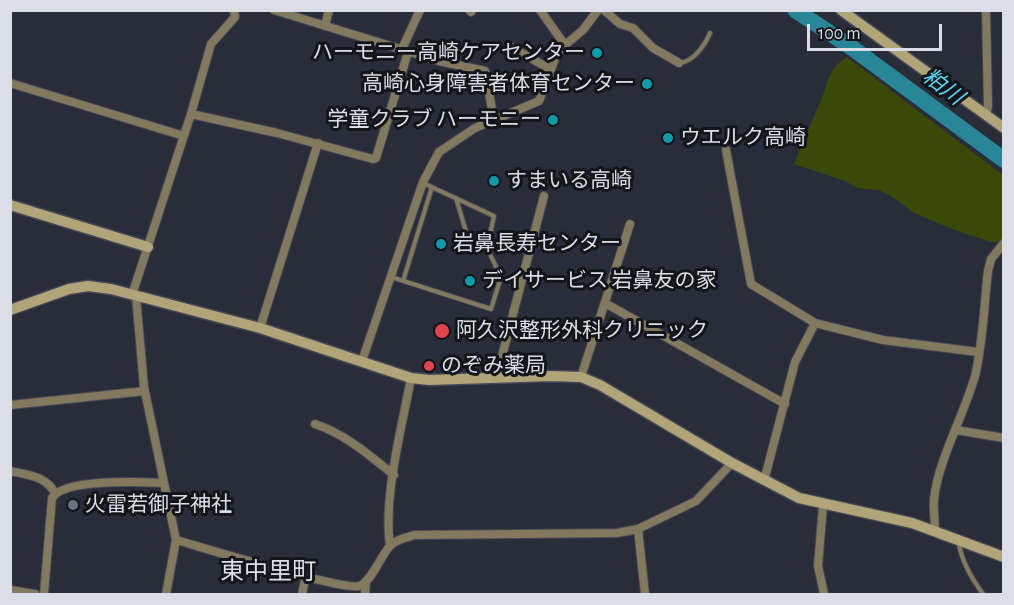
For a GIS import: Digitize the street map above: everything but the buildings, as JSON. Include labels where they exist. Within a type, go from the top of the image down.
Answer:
[{"type":"street","points":[[166,594],[176,540],[145,391],[134,296],[211,44],[235,17],[234,10]]},
{"type":"street","points":[[274,10],[439,61],[485,70],[494,120]]},
{"type":"street","points":[[325,26],[329,10]]},
{"type":"street","points":[[191,114],[376,158],[405,51],[420,10]]},
{"type":"street","points":[[540,10],[565,45]]},
{"type":"street","points":[[362,361],[423,182],[439,152],[475,128],[539,101],[556,56],[583,30],[598,10]]},
{"type":"street","points":[[604,10],[620,24],[633,28],[653,48],[680,63]]},
{"type":"street","points":[[841,10],[1004,128]]},
{"type":"street","points":[[986,10],[988,106],[986,115]]},
{"type":"street","points":[[511,47],[550,69]]},
{"type":"street","points":[[10,83],[184,136]]},
{"type":"street","points":[[260,328],[318,143]]},
{"type":"street","points":[[726,150],[751,284],[815,323],[883,340],[978,352]]},
{"type":"street","points":[[496,379],[544,196]]},
{"type":"street","points":[[10,205],[148,247]]},
{"type":"street","points":[[581,377],[630,224]]},
{"type":"street","points":[[935,531],[936,491],[943,465],[965,410],[975,374],[988,271],[991,259],[1004,243]]},
{"type":"street","points":[[10,310],[69,289],[88,286],[260,328],[411,378],[429,380],[581,377],[600,385],[732,463],[799,498],[823,505],[889,517],[935,531],[1004,557]]},
{"type":"street","points":[[605,303],[785,404]]},
{"type":"street","points":[[764,481],[795,362],[815,323]]},
{"type":"street","points":[[390,545],[388,527],[394,475],[411,378]]},
{"type":"street","points":[[10,405],[145,391]]},
{"type":"street","points":[[315,423],[349,440],[394,475]]},
{"type":"street","points":[[956,430],[1004,438]]},
{"type":"street","points":[[176,540],[306,576],[347,586],[359,586],[366,581],[390,545],[414,535],[597,534],[638,529],[696,501],[732,463]]},
{"type":"street","points":[[10,471],[43,480],[51,485],[55,493]]},
{"type":"street","points":[[44,594],[52,498],[55,493],[70,487],[112,482],[164,483]]},
{"type":"street","points":[[823,505],[818,566],[824,594]]},
{"type":"street","points":[[638,529],[645,594]]},
{"type":"street","points":[[302,594],[306,576]]},
{"type":"street","points":[[365,594],[366,581]]},
{"type":"street","points":[[10,590],[35,594]]},
{"type":"lane","points":[[680,63],[686,62],[696,54],[706,44],[711,33]]},
{"type":"lane","points":[[391,277],[491,309],[501,277],[488,248],[494,216],[423,182]]},
{"type":"lane","points":[[403,281],[432,187]]},
{"type":"lane","points":[[456,197],[470,245],[488,248]]},
{"type":"lane","points":[[958,540],[961,555],[973,581],[983,594]]},
{"type":"green space","points":[[847,57],[1003,175],[1003,238],[999,242],[991,242],[952,229],[914,213],[879,190],[857,188],[845,181],[794,164],[830,76],[835,67]]},
{"type":"waterway","name":"粕川","points":[[795,10],[851,47],[1004,160]]},
{"type":"place","name":"ハーモニー高崎ケアセンター","points":[[597,53]]},
{"type":"place","name":"高崎心身障害者体育センター","points":[[647,84]]},
{"type":"place","name":"学童クラブ ハーモニー","points":[[553,120]]},
{"type":"place","name":"ウエルク高崎","points":[[668,138]]},
{"type":"place","name":"すまいる高崎","points":[[494,181]]},
{"type":"place","name":"岩鼻長寿センター","points":[[441,244]]},
{"type":"place","name":"デイサービス 岩鼻友の家","points":[[470,281]]},
{"type":"place","name":"阿久沢整形外科クリニック","points":[[442,331]]},
{"type":"place","name":"のぞみ薬局","points":[[429,366]]},
{"type":"place","name":"火雷若御子神社","points":[[73,505]]},
{"type":"district","name":"東中里町","points":[[268,572]]}]
